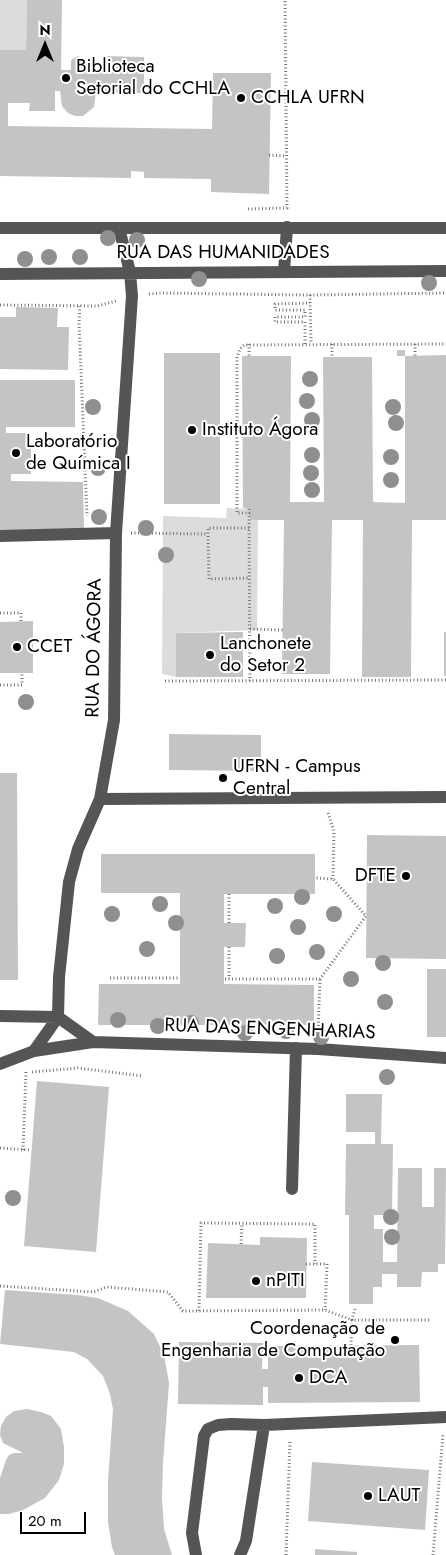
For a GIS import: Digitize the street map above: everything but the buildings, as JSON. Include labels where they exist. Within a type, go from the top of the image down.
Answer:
[{"type":"lane","points":[[284,272],[287,227]]},
{"type":"lane","name":"RUA DAS HUMANIDADES","points":[[0,228],[446,228]]},
{"type":"lane","name":"RUA DO ÁGORA","points":[[58,1017],[59,977],[69,882],[78,849],[100,798],[114,720],[116,533],[132,296],[130,272],[119,228]]},
{"type":"lane","name":"RUA DAS HUMANIDADES","points":[[0,274],[446,271]]},
{"type":"lane","points":[[0,536],[116,533]]},
{"type":"lane","points":[[100,798],[446,797]]},
{"type":"lane","points":[[0,1016],[58,1017],[93,1042]]},
{"type":"lane","points":[[34,1051],[58,1017]]},
{"type":"lane","name":"RUA DAS ENGENHARIAS","points":[[3,1060],[34,1051],[93,1042],[296,1048],[446,1058]]},
{"type":"lane","points":[[292,1189],[296,1048]]},
{"type":"lane","points":[[196,1555],[192,1534],[204,1436],[208,1429],[218,1425],[264,1425],[441,1417]]},
{"type":"lane","points":[[240,1555],[246,1541],[264,1425]]},
{"type":"path","points":[[285,0],[287,208]]},
{"type":"path","points":[[269,155],[286,156]]},
{"type":"path","points":[[161,293],[310,295],[446,293]]},
{"type":"path","points":[[310,295],[311,344]]},
{"type":"path","points":[[305,344],[305,322],[275,322],[275,317],[305,317],[305,310],[275,310],[275,304],[310,304]]},
{"type":"path","points":[[0,305],[97,306]]},
{"type":"path","points":[[80,306],[79,323],[88,521]]},
{"type":"path","points":[[249,344],[249,356]]},
{"type":"path","points":[[250,681],[249,511],[237,513],[237,358],[240,350],[244,345],[249,344],[446,344]]},
{"type":"path","points":[[332,344],[332,357]]},
{"type":"path","points":[[415,344],[415,356]]},
{"type":"path","points":[[249,528],[208,528],[209,579],[249,578]]},
{"type":"path","points":[[153,534],[208,534]]},
{"type":"path","points":[[0,613],[21,613],[21,621]]},
{"type":"path","points":[[250,630],[283,630]]},
{"type":"path","points":[[0,685],[22,685],[22,673]]},
{"type":"path","points":[[290,674],[290,681]]},
{"type":"path","points":[[164,681],[290,681],[369,678],[446,680]]},
{"type":"path","points":[[318,1049],[320,979],[366,916],[333,879],[334,831],[322,797]]},
{"type":"path","points":[[315,878],[333,879]]},
{"type":"path","points":[[228,894],[228,923]]},
{"type":"path","points":[[228,948],[227,978],[320,979]]},
{"type":"path","points":[[110,978],[180,978]]},
{"type":"path","points":[[18,1074],[78,1068],[143,1076]]},
{"type":"path","points":[[23,1150],[26,1072]]},
{"type":"path","points":[[0,1148],[31,1150]]},
{"type":"path","points":[[199,1311],[202,1223],[315,1224],[315,1264]]},
{"type":"path","points":[[241,1244],[242,1223]]},
{"type":"path","points":[[306,1264],[326,1264],[325,1310]]},
{"type":"path","points":[[0,1286],[92,1292],[107,1287],[168,1292],[183,1311],[325,1310],[352,1320],[432,1320]]},
{"type":"path","points":[[351,1346],[352,1320],[355,1309]]},
{"type":"path","points":[[433,1555],[444,1429],[441,1417]]},
{"type":"path","points":[[286,1555],[290,1424]]},
{"type":"shaded area","points":[[0,0],[27,0],[26,50],[0,50]]},
{"type":"shaded area","points":[[227,508],[250,509],[258,520],[257,630],[176,633],[176,677],[162,674],[163,516],[226,518]]},
{"type":"place","name":"Biblioteca Setorial do CCHLA","points":[[66,78]]},
{"type":"place","name":"CCHLA UFRN","points":[[241,98]]},
{"type":"place","name":"Instituto Ágora","points":[[192,430]]},
{"type":"place","name":"Laboratório de Química I","points":[[16,453]]},
{"type":"place","name":"CCET","points":[[17,647]]},
{"type":"place","name":"Lanchonete do Setor 2","points":[[210,655]]},
{"type":"place","name":"UFRN - Campus Central","points":[[223,778]]},
{"type":"place","name":"DFTE","points":[[406,876]]},
{"type":"place","name":"nPITI","points":[[256,1281]]},
{"type":"place","name":"Coordenação de Engenharia de Computação","points":[[395,1340]]},
{"type":"place","name":"DCA","points":[[299,1378]]},
{"type":"place","name":"LAUT","points":[[368,1496]]}]
